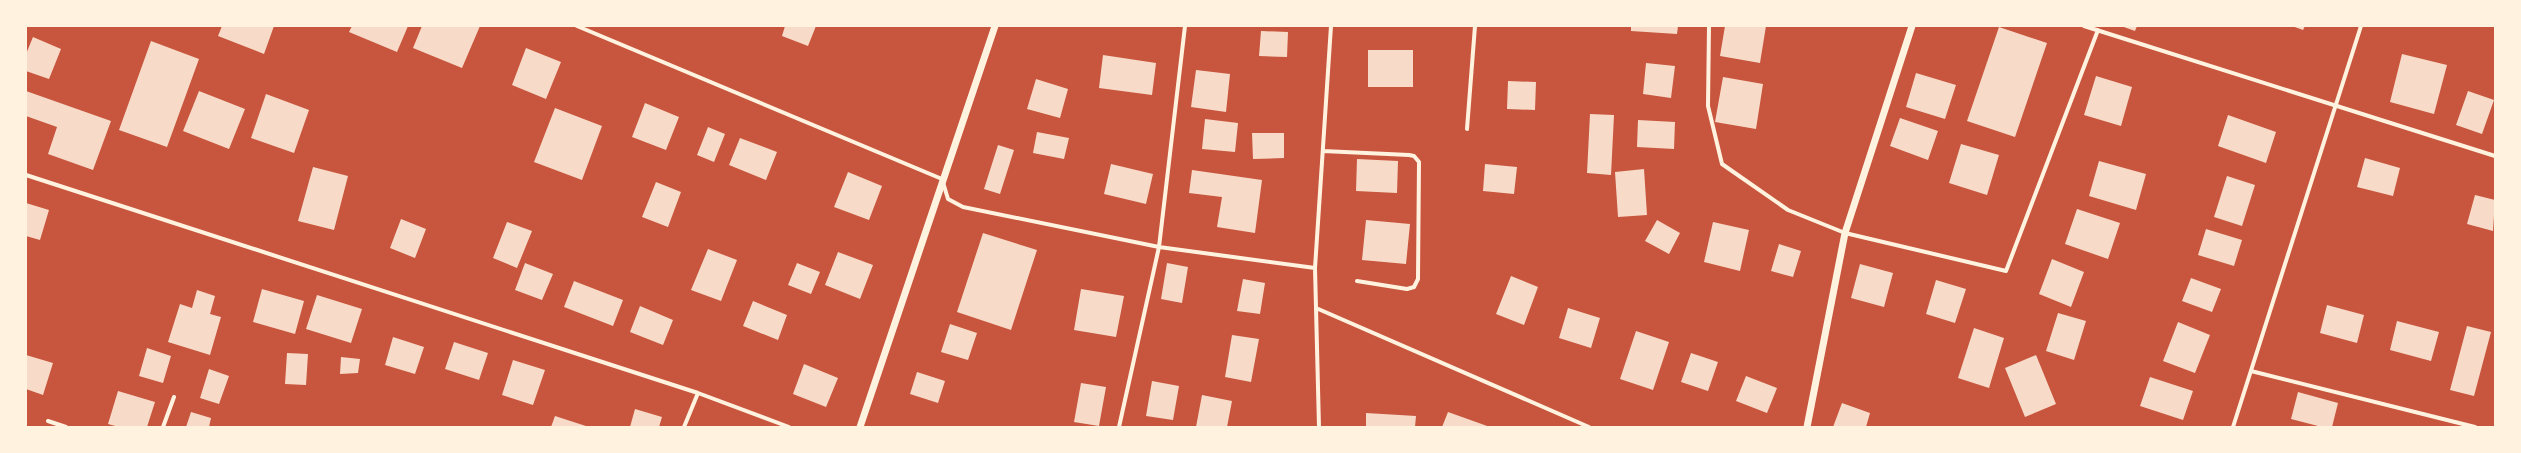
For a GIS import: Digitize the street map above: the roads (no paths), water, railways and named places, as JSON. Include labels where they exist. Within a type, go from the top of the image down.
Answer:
[{"type":"street","points":[[577,26],[942,180],[948,199],[964,207],[1159,247],[1315,268]]},
{"type":"street","points":[[860,427],[942,180],[996,26]]},
{"type":"street","points":[[1119,427],[1159,247],[1185,26]]},
{"type":"street","points":[[1319,427],[1315,268],[1331,26]]},
{"type":"street","points":[[1467,129],[1475,26]]},
{"type":"street","points":[[1709,26],[1708,106],[1722,164],[1788,210],[1845,233],[2006,271],[2098,30]]},
{"type":"street","points":[[1807,427],[1845,233],[1912,26]]},
{"type":"street","points":[[2084,26],[2495,156]]},
{"type":"street","points":[[2233,427],[2361,26]]},
{"type":"street","points":[[1323,151],[1409,155],[1414,156],[1419,162],[1418,279],[1414,287],[1408,289],[1357,281]]},
{"type":"street","points":[[26,175],[698,393],[789,427]]},
{"type":"street","points":[[1316,308],[1589,427]]},
{"type":"street","points":[[2251,371],[2475,427]]},
{"type":"street","points":[[684,427],[698,393]]},
{"type":"street","points":[[163,427],[174,396]]},
{"type":"street","points":[[48,421],[66,427]]}]
